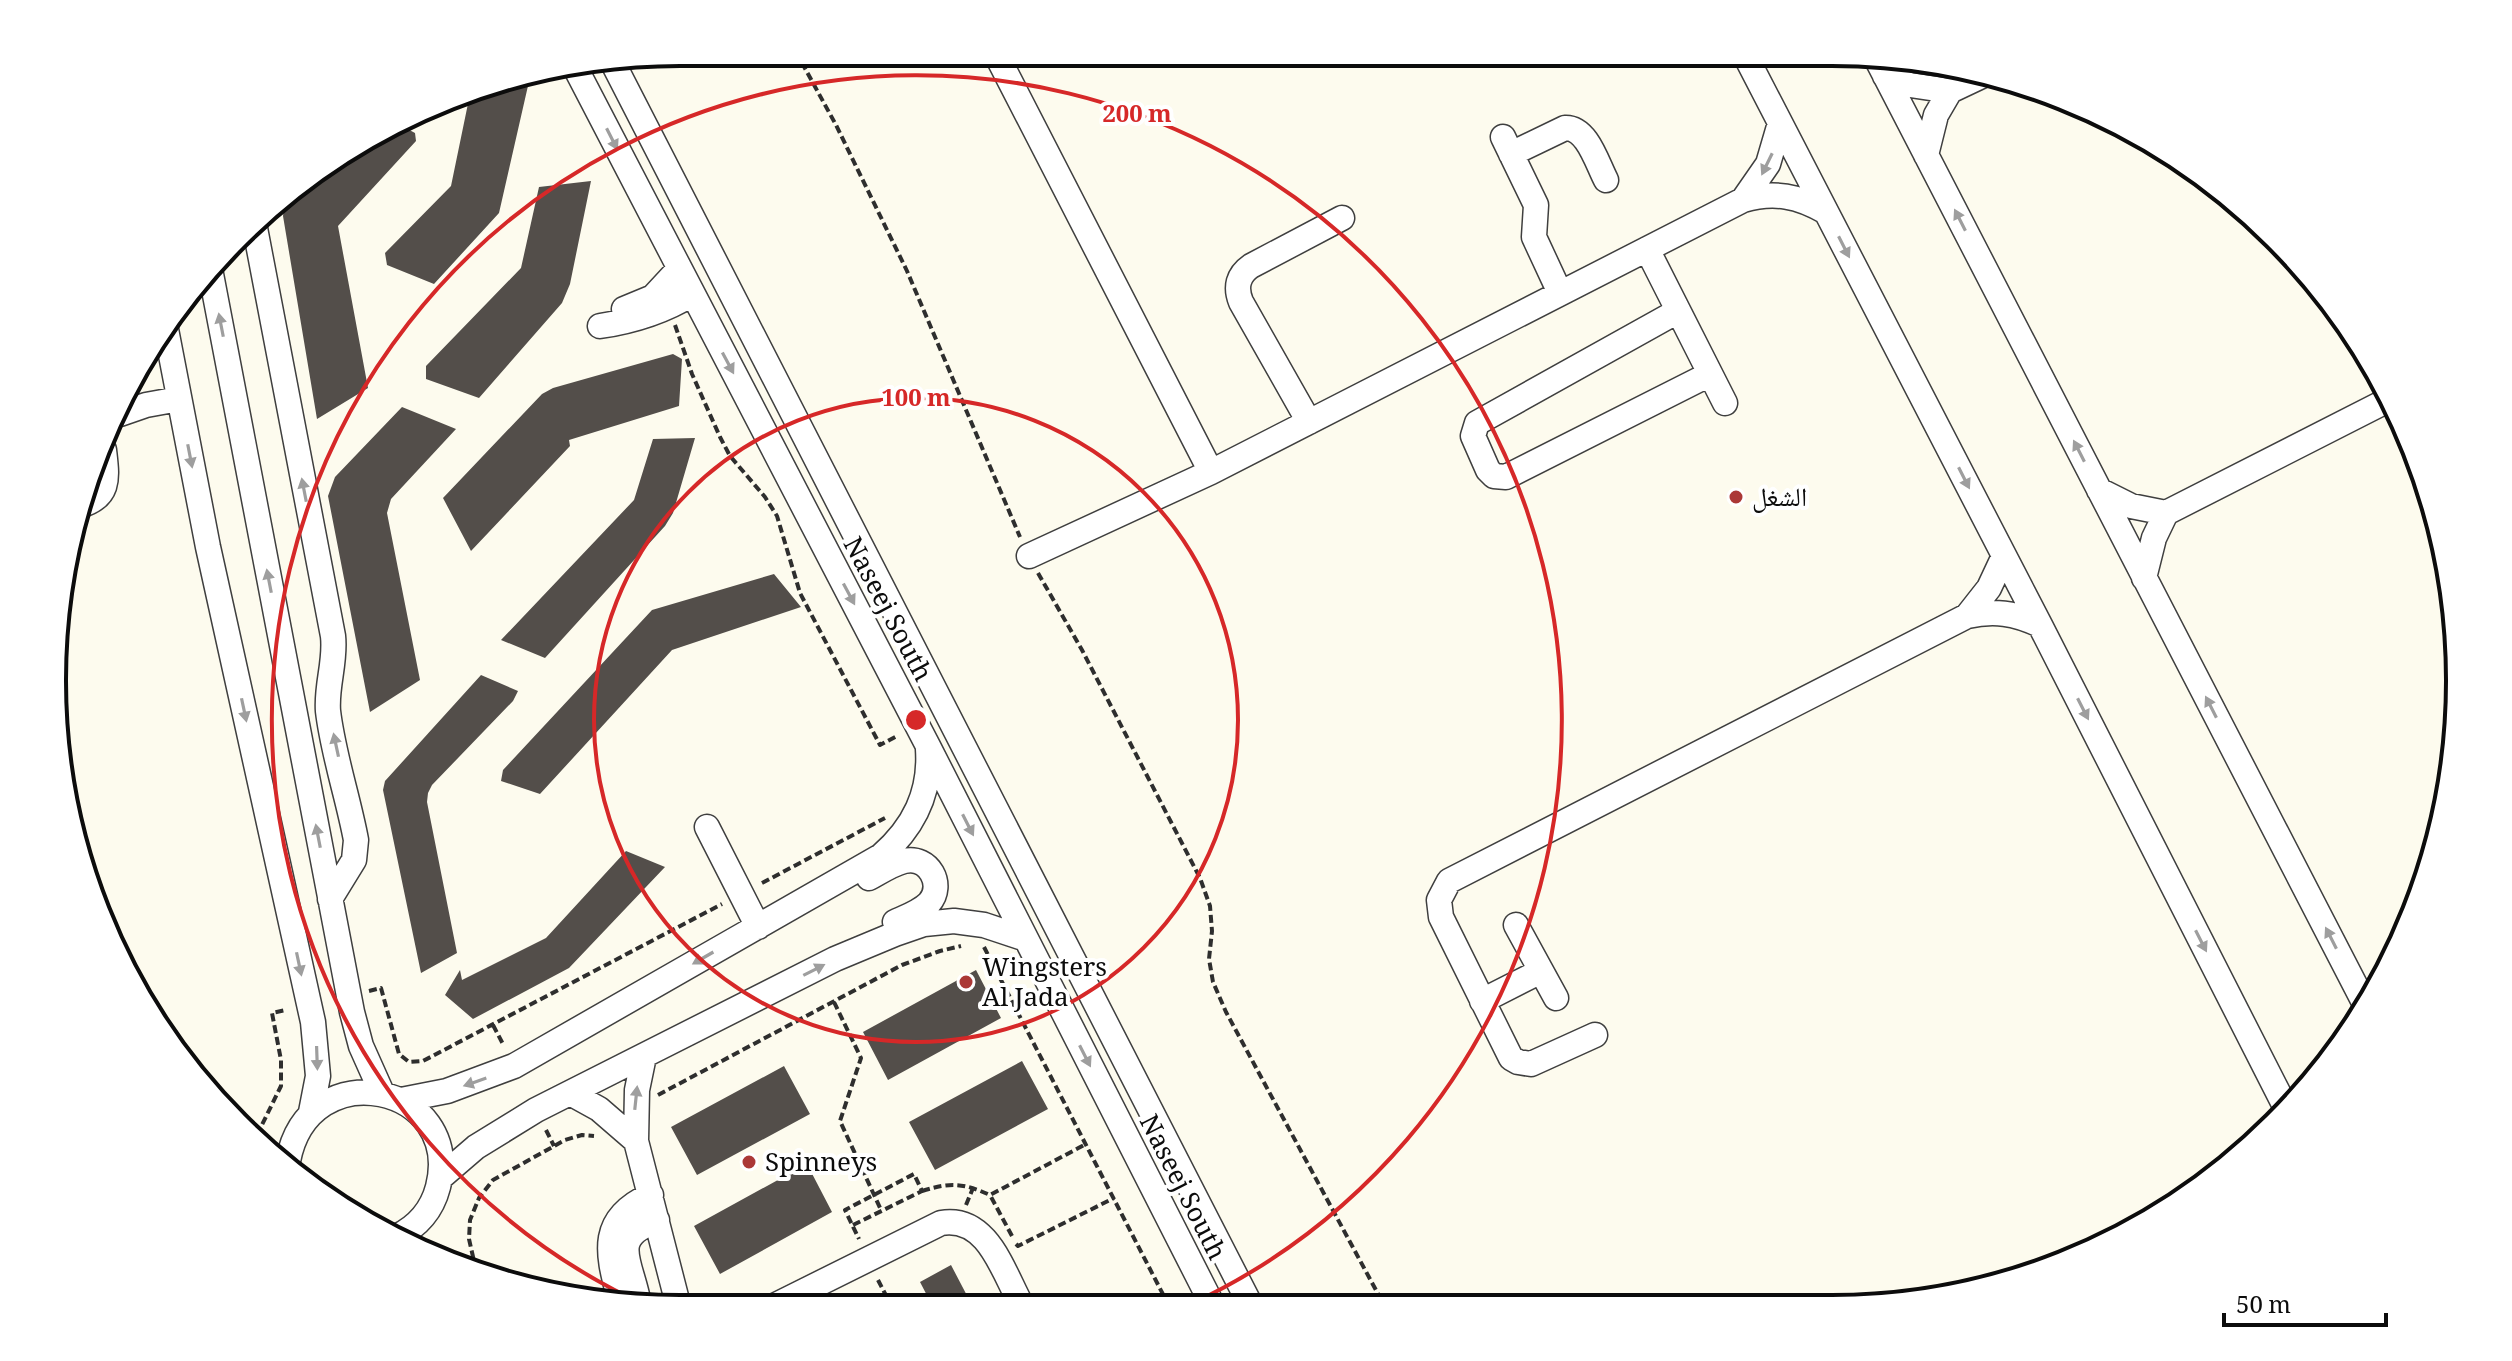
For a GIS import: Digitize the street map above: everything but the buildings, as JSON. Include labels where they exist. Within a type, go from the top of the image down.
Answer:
[{"type":"street","points":[[1002,66],[1211,472]]},
{"type":"street","points":[[1751,66],[2281,1099]]},
{"type":"street","points":[[1881,68],[2360,994]]},
{"type":"street","points":[[616,69],[1245,1295]]},
{"type":"street","name":"Naseej South","points":[[579,75],[917,744],[1026,939],[1207,1295]]},
{"type":"street","points":[[1885,76],[1910,85],[1950,91],[1969,82]]},
{"type":"street","points":[[1926,155],[1936,115],[1950,91]]},
{"type":"street","points":[[1743,200],[1768,164],[1780,123]]},
{"type":"street","points":[[1560,293],[1534,237],[1536,205],[1507,146],[1574,128],[1581,133],[1606,180]]},
{"type":"street","points":[[1029,556],[1211,472],[1743,200],[1786,195],[1826,212]]},
{"type":"street","points":[[1309,422],[1241,302],[1237,286],[1244,271],[1342,218]]},
{"type":"street","points":[[257,236],[333,636],[334,665],[328,693],[329,715],[356,840],[354,860],[330,899]]},
{"type":"street","points":[[1647,249],[1725,403]]},
{"type":"street","points":[[679,269],[653,297],[599,320],[640,319],[692,294]]},
{"type":"street","points":[[212,282],[361,1046],[392,1096],[421,1116],[439,1152],[440,1178],[430,1208],[421,1220],[406,1230]]},
{"type":"street","points":[[1678,311],[1477,423],[1473,436],[1488,470],[1494,476],[1506,477],[1710,374]]},
{"type":"street","points":[[168,342],[211,562],[318,1058],[316,1094],[311,1112]]},
{"type":"street","points":[[130,406],[179,399]]},
{"type":"street","points":[[2144,578],[2154,538],[2166,513],[2380,404]]},
{"type":"street","points":[[94,500],[105,486],[105,468]]},
{"type":"street","points":[[2099,490],[2131,506],[2166,513]]},
{"type":"street","points":[[1967,616],[1989,588],[2004,556]]},
{"type":"street","points":[[1595,1035],[1531,1064],[1518,1062],[1507,1051],[1441,917],[1439,900],[1449,881],[1967,616],[1997,612],[2012,614],[2040,625]]},
{"type":"street","points":[[298,731],[328,693]]},
{"type":"street","points":[[289,1154],[299,1127],[311,1112],[327,1100],[344,1093],[364,1091],[392,1096],[447,1091],[514,1066],[881,856],[903,835],[925,794],[928,778],[917,744]]},
{"type":"street","points":[[703,830],[752,930]]},
{"type":"street","points":[[811,897],[840,891],[905,861],[912,860],[926,866],[935,879],[931,901],[884,929],[865,946]]},
{"type":"street","points":[[440,1178],[495,1134],[570,1093],[865,946],[909,928],[939,922],[984,925],[1026,939]]},
{"type":"street","points":[[1516,925],[1556,998]]},
{"type":"street","points":[[1482,1001],[1541,971]]},
{"type":"street","points":[[644,1056],[637,1090],[636,1141],[676,1295]]},
{"type":"street","points":[[570,1093],[599,1109],[636,1141]]},
{"type":"street","points":[[626,1293],[608,1252],[611,1231],[632,1205],[651,1195]]},
{"type":"street","points":[[419,1236],[421,1220]]},
{"type":"street","points":[[629,1293],[626,1245],[632,1232],[657,1220]]},
{"type":"street","points":[[796,1295],[941,1223],[951,1221],[971,1225],[984,1237],[1016,1295]]},
{"type":"path","points":[[804,66],[907,271],[1029,556],[1082,650],[1200,878],[1210,906],[1211,970],[1226,1012],[1379,1295]]},
{"type":"path","points":[[667,308],[720,437],[730,456],[777,516],[800,593],[880,745],[902,733],[917,744]]},
{"type":"path","points":[[349,995],[381,988],[396,1049],[409,1062],[423,1061],[897,812]]},
{"type":"path","points":[[982,944],[1163,1295]]},
{"type":"path","points":[[651,1101],[921,957],[971,945]]},
{"type":"path","points":[[834,1002],[861,1058],[840,1121],[881,1210]]},
{"type":"path","points":[[260,1129],[281,1086],[281,1060],[272,1013],[308,1005]]},
{"type":"path","points":[[473,1258],[469,1239],[470,1220],[479,1198],[493,1180],[565,1140],[582,1135],[600,1137]]},
{"type":"path","points":[[990,1195],[1086,1144]]},
{"type":"path","points":[[922,1191],[914,1174],[845,1210],[853,1225],[922,1191],[961,1184],[990,1195],[1018,1246],[1114,1198]]},
{"type":"place","name":"الشغل","points":[[1736,497]]},
{"type":"place","name":"Wingsters Al Jada","points":[[966,982]]},
{"type":"place","name":"Spinneys","points":[[749,1162]]}]
